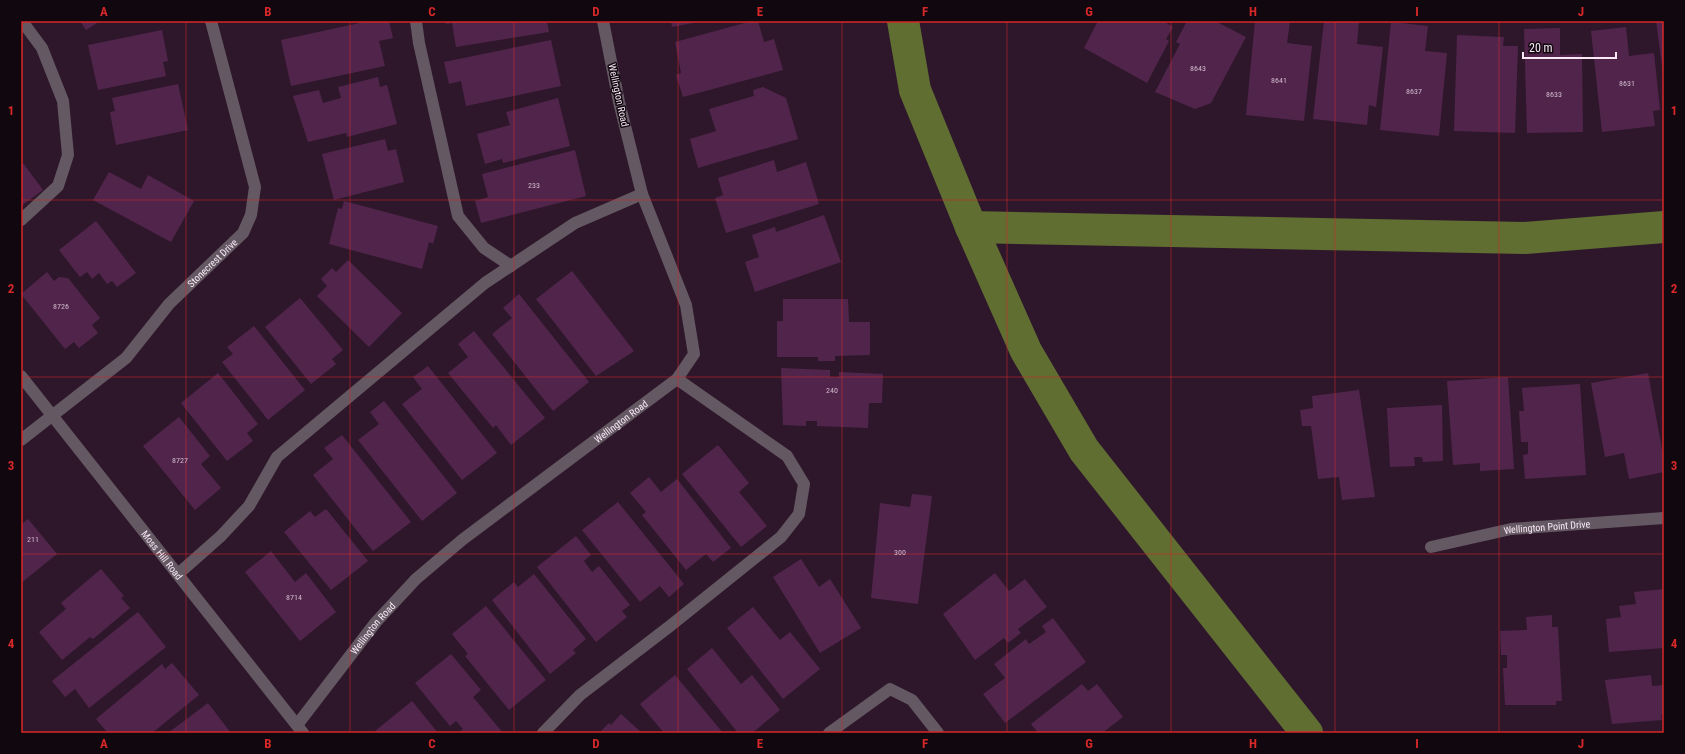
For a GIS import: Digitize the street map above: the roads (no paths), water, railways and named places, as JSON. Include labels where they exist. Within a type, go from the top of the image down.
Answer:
[{"type":"street","points":[[21,220],[58,186],[68,155],[64,101],[42,48],[22,21]]},
{"type":"street","name":"Stonecrest Drive","points":[[21,440],[52,414],[126,358],[169,304],[243,233],[251,215],[254,187],[211,21]]},
{"type":"street","points":[[416,21],[418,43],[458,216],[484,248],[511,266]]},
{"type":"street","name":"Wellington Road","points":[[300,729],[376,622],[416,579],[462,540],[678,380],[694,354],[686,305],[642,194],[619,102],[603,21]]},
{"type":"street","points":[[178,574],[221,536],[249,506],[277,457],[485,283],[574,223],[642,194]]},
{"type":"street","name":"Moss Hill Road","points":[[21,376],[300,729]]},
{"type":"street","points":[[543,733],[580,694],[670,626],[781,537],[798,514],[804,484],[788,456],[678,380]]},
{"type":"street","name":"Wellington Point Drive","points":[[1431,547],[1511,529],[1664,518]]},
{"type":"street","points":[[830,733],[890,689],[912,700],[938,733]]},
{"type":"waterway","points":[[903,21],[915,90],[971,227],[1026,351],[1084,450],[1307,733]]},
{"type":"waterway","points":[[971,227],[1525,238],[1664,227]]}]
